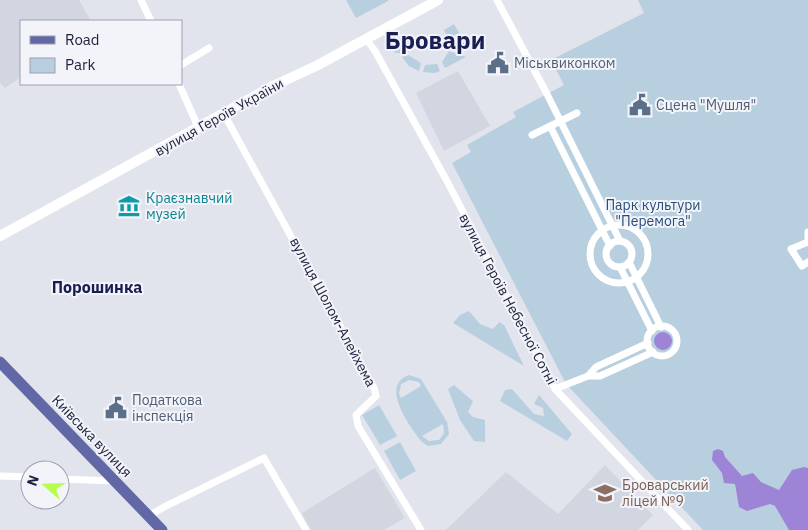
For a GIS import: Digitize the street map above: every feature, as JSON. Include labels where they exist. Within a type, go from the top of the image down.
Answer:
[{"type":"main road","name":"вулиця Героїв України","points":[[0,236],[273,86],[366,40],[438,0]]},
{"type":"main road","name":"Київська вулиця","points":[[0,362],[162,530]]},
{"type":"street","points":[[141,0],[151,20]]},
{"type":"street","points":[[497,0],[547,94],[559,122],[620,241]]},
{"type":"street","name":"вулиця Героїв Небесної Сотні","points":[[366,40],[375,50],[448,183],[555,389],[688,530]]},
{"type":"street","points":[[182,64],[209,48]]},
{"type":"street","points":[[180,85],[199,128]]},
{"type":"street","points":[[532,135],[577,113]]},
{"type":"street","name":"вулиця Шолом-Алейхема","points":[[224,114],[374,388],[376,396],[356,415],[358,426],[421,530]]},
{"type":"street","points":[[550,126],[610,246]]},
{"type":"street","points":[[612,226],[632,228],[646,242],[647,262],[636,277],[627,282],[617,283],[608,280],[594,268],[591,249],[594,240],[602,231],[612,226]]},
{"type":"street","points":[[808,232],[808,238]]},
{"type":"street","points":[[620,267],[629,262],[632,256],[631,248],[625,242],[620,241],[610,246],[606,252],[607,259],[611,264],[620,267],[652,332]]},
{"type":"street","points":[[808,242],[791,249],[802,266],[808,262]]},
{"type":"street","points":[[629,262],[660,327],[673,331],[677,344],[673,351],[667,355],[660,356],[653,352],[648,343]]},
{"type":"street","points":[[588,376],[596,367],[648,343],[652,332],[660,327]]},
{"type":"street","points":[[555,389],[588,376],[600,376],[653,352]]},
{"type":"street","points":[[149,516],[264,458],[306,530]]},
{"type":"street","points":[[0,476],[20,477]]},
{"type":"street","points":[[70,479],[115,481]]},
{"type":"shaded area","points":[[0,0],[79,0],[90,20],[20,20],[20,78],[5,88],[0,83]]},
{"type":"shaded area","points":[[460,36],[464,44],[455,49],[450,47],[450,41]]},
{"type":"shaded area","points":[[458,71],[490,126],[444,151],[416,93]]},
{"type":"shaded area","points":[[659,332],[667,332],[672,337],[670,348],[659,350],[654,345],[654,337]]},
{"type":"shaded area","points":[[718,449],[723,451],[725,457],[742,476],[753,473],[761,482],[779,490],[792,470],[808,468],[808,530],[789,530],[775,506],[770,504],[747,511],[739,507],[735,484],[724,483],[722,473],[712,460],[713,451]]},
{"type":"shaded area","name":"Броварський ліцей №9","points":[[605,465],[653,515],[638,530],[446,530],[506,472],[558,514]]},
{"type":"shaded area","points":[[375,468],[405,518],[384,530],[311,530],[302,513]]},
{"type":"green space","points":[[346,0],[388,0],[388,1],[356,18]]},
{"type":"green space","name":"Парк культури \"Перемога\"","points":[[638,0],[808,0],[808,530],[703,530],[566,384],[452,163],[471,152],[467,145],[516,117],[513,112],[564,85],[551,60],[644,13]]},
{"type":"green space","points":[[454,24],[459,33],[448,38],[444,30]]},
{"type":"green space","points":[[403,38],[410,42],[407,53],[396,53],[391,50],[391,45]]},
{"type":"green space","points":[[449,51],[466,57],[445,68],[442,62]]},
{"type":"green space","points":[[408,55],[421,63],[419,71],[409,66],[402,57]]},
{"type":"green space","points":[[437,64],[440,71],[435,73],[423,72],[425,65]]},
{"type":"green space","points":[[469,311],[480,324],[493,329],[499,322],[504,325],[524,366],[453,323],[460,315]]},
{"type":"green space","points":[[409,375],[421,379],[447,422],[449,434],[441,444],[428,446],[422,442],[411,427],[400,407],[397,397],[397,388],[400,380]],"holes":[[[409,380],[419,382],[421,386],[401,398],[399,394],[401,384]],[[443,424],[444,433],[439,440],[429,441],[422,436]]]},
{"type":"green space","points":[[454,385],[473,401],[468,412],[473,417],[485,420],[485,442],[474,441],[460,420],[448,389]]},
{"type":"green space","points":[[512,389],[534,414],[544,416],[543,408],[534,404],[539,395],[572,434],[567,441],[500,401],[505,390]]},
{"type":"green space","points":[[379,405],[397,436],[380,445],[362,415]]},
{"type":"green space","points":[[400,442],[416,471],[400,480],[384,451]]},
{"type":"place","name":"Міськвиконком","points":[[498,63]]},
{"type":"place","name":"Сцена \"Мушля\"","points":[[640,105]]},
{"type":"place","name":"Краєзнавчий музей","points":[[129,206]]},
{"type":"place","name":"Податкова інспекція","points":[[116,408]]},
{"type":"place","name":"Броварський ліцей №9","points":[[605,493]]},
{"type":"district","name":"Бровари","points":[[435,41]]},
{"type":"district","name":"Порошинка","points":[[97,287]]}]
